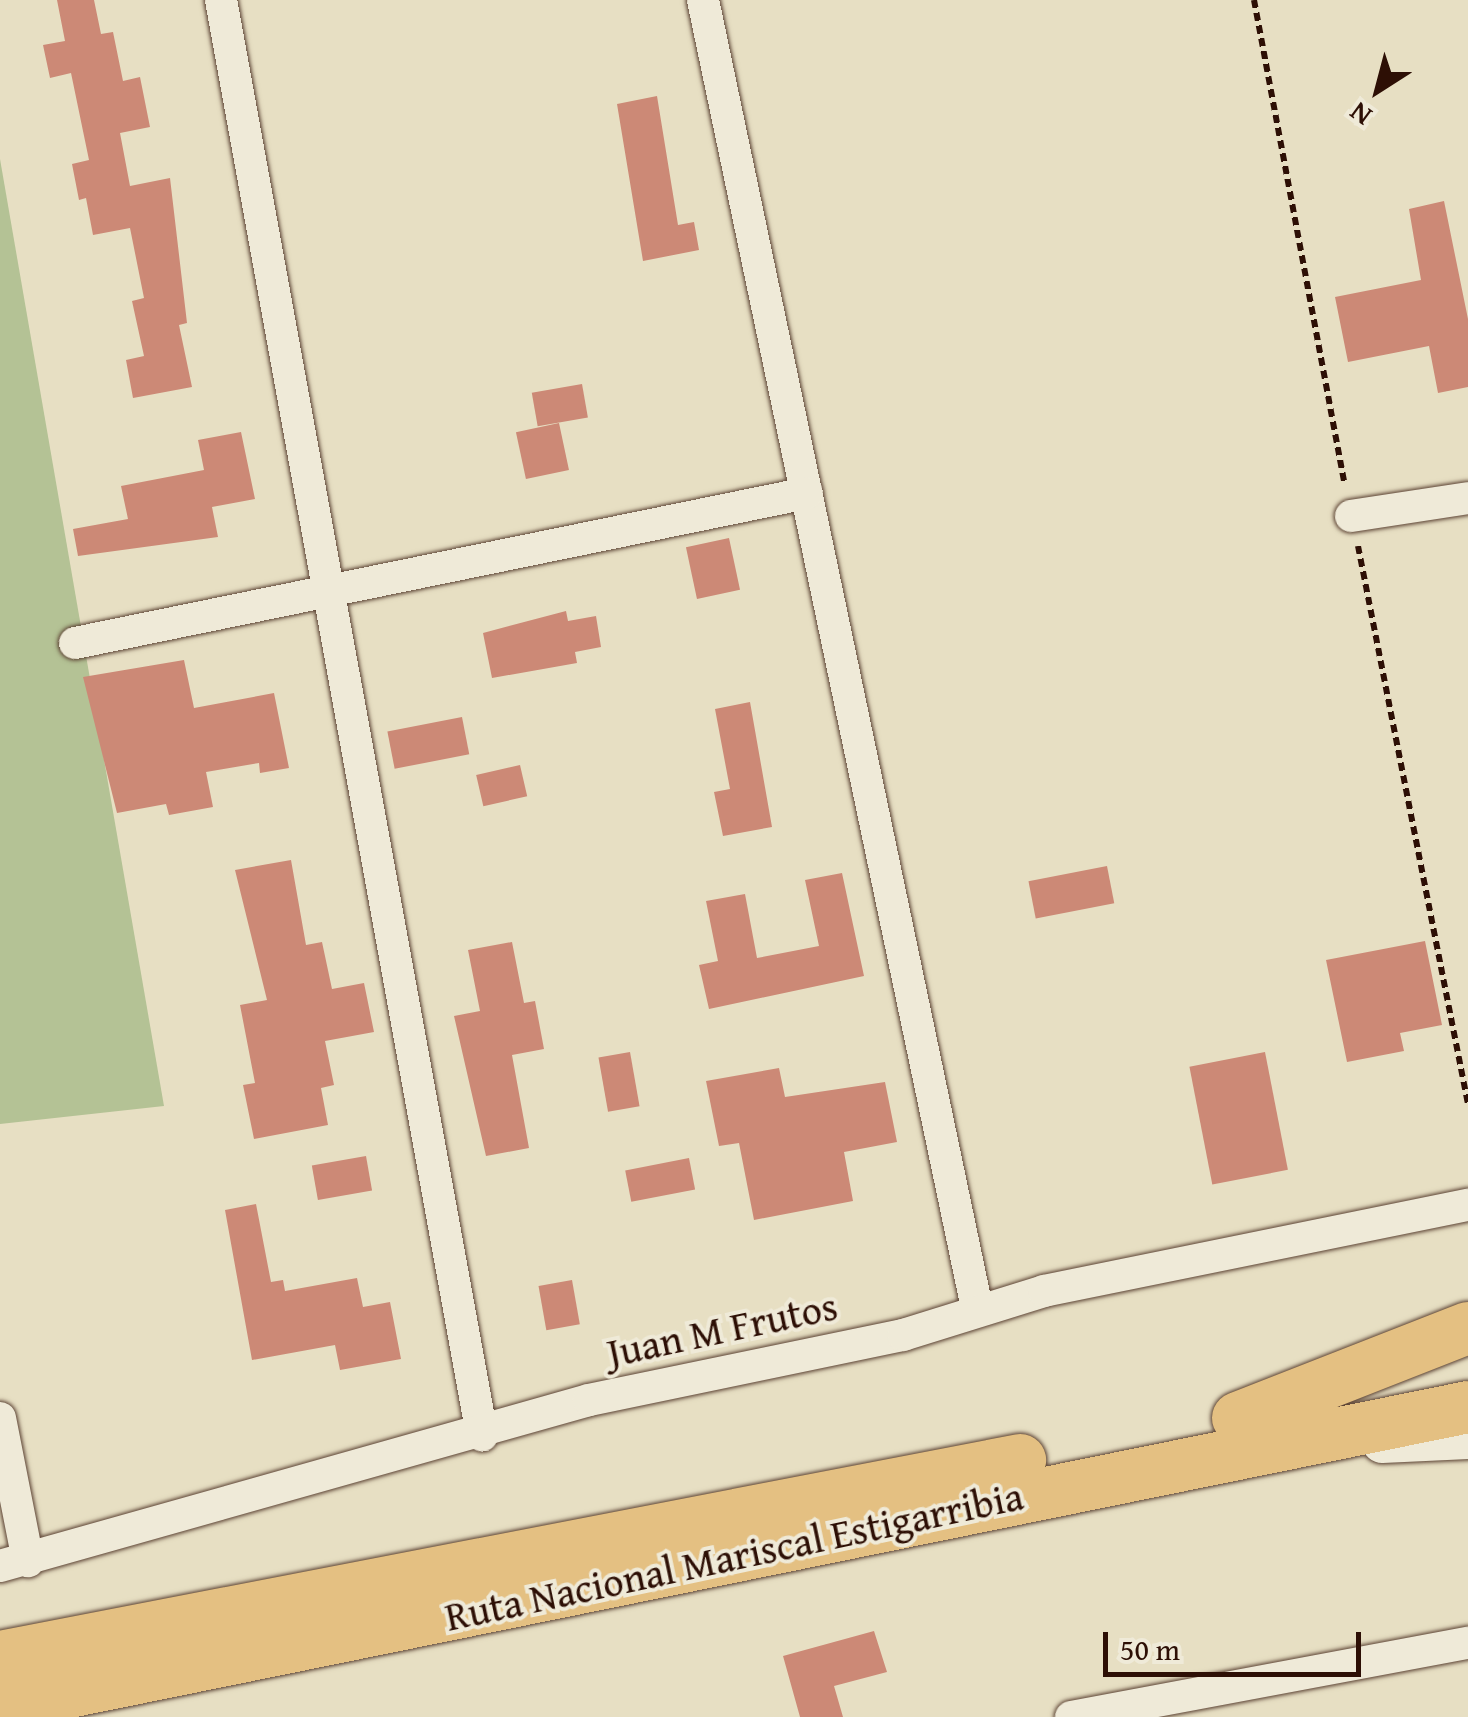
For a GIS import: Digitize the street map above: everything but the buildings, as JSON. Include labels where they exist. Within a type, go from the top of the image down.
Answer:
[{"type":"highway","points":[[1246,1434],[1468,1328]]},
{"type":"highway","name":"Ruta Nacional Mariscal Estigarribia","points":[[0,1706],[1246,1434],[1468,1371]]},
{"type":"highway","name":"Ruta Nacional Mariscal Estigarribia","points":[[0,1657],[1246,1434],[1468,1407]]},
{"type":"street","points":[[221,0],[482,1434]]},
{"type":"street","points":[[704,0],[977,1308]]},
{"type":"street","points":[[74,643],[332,596],[806,493]]},
{"type":"street","points":[[1351,516],[1468,498]]},
{"type":"street","name":"Juan M Frutos","points":[[14,1564],[482,1434],[589,1400],[903,1335],[977,1308],[1468,1205]]},
{"type":"street","points":[[0,1418],[14,1564]]},
{"type":"street","points":[[1246,1434],[1468,1439]]},
{"type":"street","points":[[1072,1717],[1468,1643]]},
{"type":"path","points":[[1254,0],[1468,1104]]},
{"type":"green space","points":[[0,159],[164,1106],[0,1124]]}]
